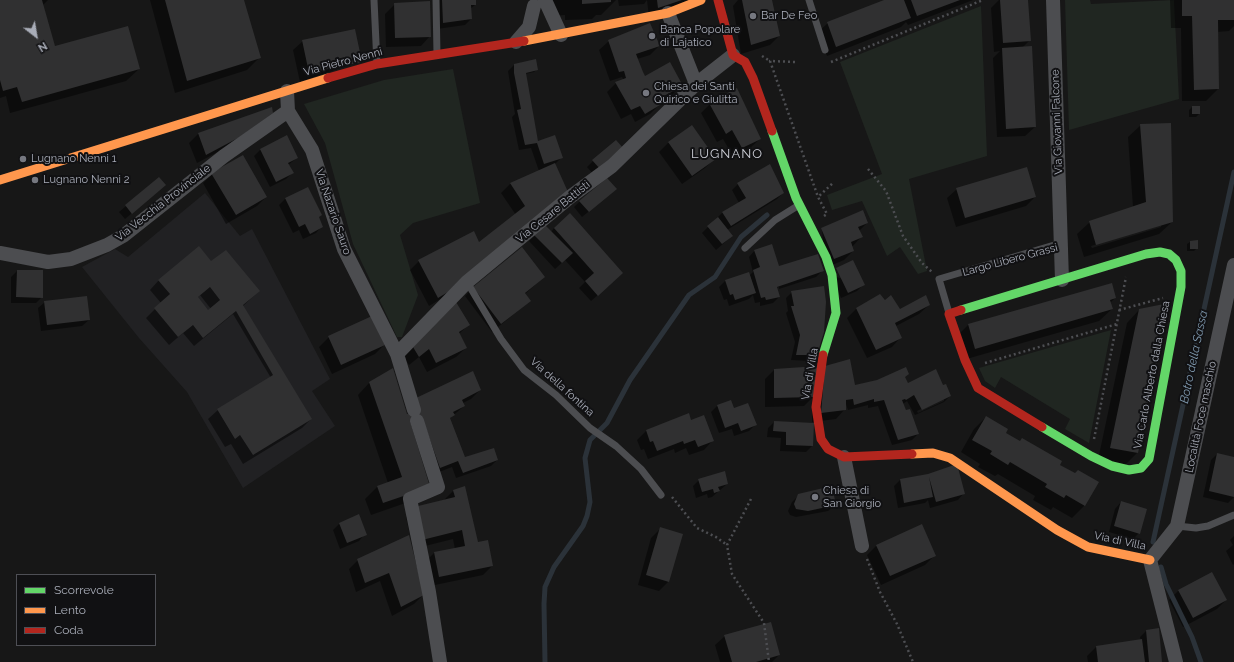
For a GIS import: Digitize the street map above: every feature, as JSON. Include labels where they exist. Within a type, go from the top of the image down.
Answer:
[{"type":"street","name":"Via Pietro Nenni","points":[[0,180],[377,64],[554,36],[668,13],[701,0]]},
{"type":"street","points":[[718,0],[733,55]]},
{"type":"street","name":"Via Giovanni Falcone","points":[[1053,0],[1061,243]]},
{"type":"street","points":[[538,2],[554,36]]},
{"type":"street","points":[[516,42],[528,27],[538,2]]},
{"type":"street","points":[[668,13],[696,84]]},
{"type":"street","name":"Via Cesare Battisti","points":[[397,354],[467,282],[570,197],[612,166],[696,84],[733,55]]},
{"type":"street","name":"Via di Villa","points":[[733,55],[745,62],[753,78],[800,205],[826,257],[832,275],[836,300],[836,313],[823,357],[816,407],[820,439],[824,444],[834,452],[844,457],[933,453],[940,454],[950,458],[1057,530],[1088,547],[1150,560]]},
{"type":"street","name":"Via Nazario Sauro","points":[[287,91],[288,111],[312,150],[344,249],[397,354]]},
{"type":"street","name":"Via Vecchia Provinciale","points":[[0,253],[48,262],[71,259],[107,245],[123,236],[224,156],[288,111]]},
{"type":"street","name":"Largo Libero Grassi","points":[[1061,243],[1062,280]]},
{"type":"street","name":"Via Carlo Alberto dalla Chiesa","points":[[950,314],[955,334],[978,388],[1091,456],[1112,466],[1129,470],[1141,468],[1149,459],[1180,292],[1181,270],[1173,256],[1160,252],[1130,259],[1062,280]]},
{"type":"street","name":"Località Foce maschio","points":[[1150,560],[1177,526],[1234,265]]},
{"type":"street","points":[[950,314],[1062,280]]},
{"type":"street","points":[[397,354],[438,487],[410,499],[429,592],[440,662]]},
{"type":"street","points":[[844,457],[862,546]]},
{"type":"street","points":[[1150,560],[1176,662]]},
{"type":"lane","points":[[374,0],[377,64]]},
{"type":"lane","points":[[436,0],[437,54]]},
{"type":"lane","points":[[809,0],[825,50]]},
{"type":"lane","points":[[745,248],[775,220],[800,205]]},
{"type":"lane","name":"Largo Libero Grassi","points":[[939,279],[1061,243]]},
{"type":"lane","points":[[939,279],[950,314]]},
{"type":"lane","name":"Via della fontina","points":[[467,282],[501,339],[524,370],[556,394],[590,428],[616,446],[641,469],[660,493]]},
{"type":"lane","points":[[1177,526],[1196,528],[1208,526],[1234,514]]},
{"type":"path","points":[[831,62],[983,0]]},
{"type":"path","points":[[758,54],[770,61],[795,62]]},
{"type":"path","points":[[770,61],[818,197],[827,214],[809,224]]},
{"type":"path","points":[[868,168],[886,191],[904,236],[922,263],[939,279]]},
{"type":"path","points":[[818,197],[834,182]]},
{"type":"path","points":[[1091,456],[1130,259]]},
{"type":"path","points":[[1119,310],[1180,292]]},
{"type":"path","points":[[969,368],[1117,324]]},
{"type":"path","points":[[660,493],[669,493],[696,528],[716,537],[727,545]]},
{"type":"path","points":[[751,499],[727,545],[732,574],[764,623],[769,662]]},
{"type":"path","points":[[862,546],[880,592],[897,624],[913,662]]},
{"type":"shaded area","points":[[1065,0],[1090,0],[1091,4],[1174,0],[1179,99],[1069,130]]},
{"type":"shaded area","points":[[981,6],[987,156],[909,179],[927,271],[918,274],[900,247],[887,256],[862,201],[832,210],[827,195],[882,174],[840,62]]},
{"type":"shaded area","points":[[453,69],[480,203],[413,223],[400,235],[418,295],[402,337],[397,337],[353,244],[325,143],[304,104],[384,80]]},
{"type":"shaded area","points":[[205,193],[240,236],[252,229],[330,379],[312,391],[335,426],[243,488],[187,392],[139,338],[82,267],[115,249],[128,257]]},
{"type":"shaded area","points":[[1111,330],[1089,443],[1065,429],[1070,419],[1001,377],[995,388],[985,381],[979,368]]},
{"type":"building","points":[[0,0],[42,0],[55,46],[128,26],[140,69],[22,102],[17,87],[3,91],[0,80]]},
{"type":"building","points":[[165,0],[244,0],[261,58],[187,81]]},
{"type":"building","points":[[442,0],[476,0],[476,5],[471,5],[472,19],[443,23]]},
{"type":"building","points":[[582,0],[611,0],[611,2],[582,4]]},
{"type":"building","points":[[657,0],[682,0],[658,8]]},
{"type":"building","points":[[742,0],[772,0],[780,36],[751,45]]},
{"type":"building","points":[[884,0],[904,0],[911,18],[836,47],[827,22]]},
{"type":"building","points":[[911,0],[960,0],[917,16]]},
{"type":"building","points":[[1000,0],[1028,0],[1031,41],[1003,43]]},
{"type":"building","points":[[1182,0],[1234,0],[1234,20],[1218,20],[1219,89],[1194,90],[1192,16],[1182,16]]},
{"type":"building","points":[[430,1],[431,37],[395,38],[394,3]]},
{"type":"building","points":[[650,23],[660,46],[636,54],[645,76],[670,62],[683,86],[658,99],[660,105],[645,114],[640,106],[631,110],[615,82],[626,78],[624,71],[619,72],[608,40]]},
{"type":"building","points":[[355,29],[362,62],[309,73],[302,40]]},
{"type":"building","points":[[1032,46],[1036,127],[1006,129],[1002,48]]},
{"type":"building","points":[[536,59],[538,70],[526,73],[538,141],[555,135],[563,158],[544,164],[537,143],[525,145],[517,110],[521,109],[514,73],[514,64]]},
{"type":"building","points":[[737,88],[761,139],[742,148],[732,130],[726,134],[709,103]]},
{"type":"building","points":[[1192,106],[1200,106],[1200,114],[1192,114]]},
{"type":"building","points":[[272,107],[273,113],[238,138],[206,155],[198,133]]},
{"type":"building","points":[[1171,123],[1173,222],[1096,245],[1089,221],[1146,202],[1140,124]]},
{"type":"building","points":[[692,125],[716,159],[692,176],[668,142]]},
{"type":"building","points":[[287,135],[298,158],[288,163],[294,173],[276,182],[260,149]]},
{"type":"building","points":[[616,140],[624,149],[600,169],[592,160]]},
{"type":"building","points":[[243,155],[267,197],[236,215],[211,173]]},
{"type":"building","points":[[555,163],[568,192],[463,283],[438,298],[418,260],[474,231],[479,242],[525,206],[510,183]]},
{"type":"building","points":[[770,164],[784,193],[731,226],[722,212],[746,198],[737,183]]},
{"type":"building","points":[[1027,167],[1036,197],[965,218],[956,188]]},
{"type":"building","points":[[159,177],[166,185],[132,214],[125,205]]},
{"type":"building","points":[[607,178],[617,189],[589,212],[579,201]]},
{"type":"building","points":[[308,187],[322,215],[319,217],[323,227],[310,234],[305,224],[299,227],[285,198]]},
{"type":"building","points":[[863,210],[868,223],[858,227],[863,237],[851,242],[854,251],[834,259],[821,228]]},
{"type":"building","points":[[570,213],[623,273],[598,296],[585,281],[594,273],[554,228]]},
{"type":"building","points":[[718,217],[733,236],[722,244],[707,226]]},
{"type":"building","points":[[545,225],[573,253],[562,263],[534,235]]},
{"type":"building","points":[[1198,240],[1198,249],[1190,249],[1190,241]]},
{"type":"building","points":[[772,244],[779,266],[818,254],[824,271],[777,287],[780,297],[766,300],[765,297],[761,298],[753,270],[760,267],[754,250]]},
{"type":"building","points":[[199,246],[211,261],[226,250],[260,291],[243,305],[312,419],[253,455],[240,435],[235,439],[217,409],[273,375],[236,311],[203,338],[193,325],[178,337],[154,308],[170,294],[158,280]],"holes":[[[210,287],[220,300],[208,310],[198,297]]]},
{"type":"building","points":[[522,247],[545,277],[525,293],[531,301],[501,324],[473,287]]},
{"type":"building","points":[[853,260],[865,285],[848,293],[836,268]]},
{"type":"building","points":[[17,270],[43,270],[43,298],[16,297]]},
{"type":"building","points":[[749,272],[756,293],[735,300],[733,294],[730,295],[725,280]]},
{"type":"building","points":[[1112,283],[1116,298],[1110,300],[1113,309],[975,349],[968,324]]},
{"type":"building","points":[[824,286],[826,302],[824,332],[817,355],[796,355],[800,335],[791,306],[794,306],[791,291]]},
{"type":"building","points":[[880,294],[885,300],[891,295],[900,309],[926,295],[930,305],[895,323],[902,338],[876,350],[856,308]]},
{"type":"building","points":[[87,296],[90,320],[47,325],[44,301]]},
{"type":"building","points":[[456,302],[470,325],[459,332],[467,348],[436,363],[429,349],[419,357],[413,347]]},
{"type":"building","points":[[1169,303],[1138,453],[1110,448],[1139,309]]},
{"type":"building","points":[[372,316],[385,345],[341,365],[328,336]]},
{"type":"building","points":[[850,359],[855,385],[877,380],[906,367],[909,374],[905,377],[908,383],[936,369],[943,385],[946,384],[951,396],[922,410],[914,395],[906,400],[902,400],[906,410],[910,409],[919,434],[898,440],[884,400],[874,402],[874,399],[854,405],[853,399],[846,400],[846,410],[821,413],[825,366]]},
{"type":"building","points":[[819,366],[814,397],[774,398],[774,369]]},
{"type":"building","points":[[393,368],[407,414],[420,410],[416,398],[473,371],[481,390],[462,400],[465,406],[453,412],[455,415],[450,418],[465,457],[494,448],[498,460],[463,473],[458,461],[440,468],[422,417],[410,421],[430,487],[383,503],[377,486],[402,477],[369,382]]},
{"type":"building","points":[[731,400],[734,408],[748,403],[757,425],[741,431],[738,423],[725,428],[717,405]]},
{"type":"building","points":[[689,413],[691,420],[704,415],[714,441],[698,447],[695,440],[684,444],[683,441],[657,451],[653,441],[650,442],[646,430]]},
{"type":"building","points":[[986,416],[1008,429],[1006,433],[1020,441],[1022,438],[1062,461],[1060,465],[1075,473],[1078,470],[1099,482],[1085,506],[1066,495],[1064,498],[1045,487],[1047,484],[1010,462],[1008,465],[990,454],[992,451],[972,440]]},
{"type":"building","points":[[774,421],[814,423],[813,446],[786,445],[786,432],[773,431]]},
{"type":"building","points":[[1217,453],[1234,457],[1234,497],[1209,491]]},
{"type":"building","points":[[957,464],[965,494],[936,502],[929,477],[933,497],[904,503],[900,479],[928,474]]},
{"type":"building","points":[[725,471],[728,484],[718,487],[720,491],[714,493],[713,489],[702,492],[698,479]]},
{"type":"building","points":[[465,486],[478,542],[488,540],[493,566],[439,577],[434,552],[465,546],[462,530],[422,540],[414,507],[455,497],[453,490]]},
{"type":"building","name":"Chiesa di San Giorgio","points":[[832,486],[836,505],[808,511],[796,509],[794,504],[798,494]]},
{"type":"building","points":[[1121,501],[1147,509],[1140,534],[1114,526]]},
{"type":"building","points":[[359,514],[367,535],[347,543],[339,523]]},
{"type":"building","points":[[922,524],[936,556],[890,576],[876,545]]},
{"type":"building","points":[[660,527],[683,534],[669,582],[646,575]]},
{"type":"building","points":[[409,535],[424,595],[401,607],[389,573],[365,583],[357,559]]},
{"type":"building","points":[[1212,572],[1227,600],[1193,618],[1178,590]]},
{"type":"building","points":[[771,622],[780,655],[756,662],[732,662],[724,635]]},
{"type":"building","points":[[1159,628],[1162,662],[1149,662],[1146,630]]},
{"type":"building","points":[[1142,639],[1145,662],[1098,662],[1096,646]]},
{"type":"waterway","name":"Botro della Sassa","points":[[1153,542],[1234,172]]},
{"type":"waterway","points":[[545,662],[545,587],[554,567],[583,526],[587,516],[590,502],[585,458],[590,440],[607,423],[630,380],[689,295],[715,277],[741,237],[767,215]]},
{"type":"waterway","name":"Botro della Sassa","points":[[1161,567],[1166,584],[1192,637],[1201,662]]},
{"type":"traffic: fast","points":[[772,131],[796,198],[826,257],[832,275],[836,313],[823,355]]},
{"type":"traffic: fast","points":[[1042,427],[1091,456],[1112,466],[1129,470],[1141,468],[1149,459],[1181,287],[1181,271],[1176,260],[1169,254],[1160,252]]},
{"type":"traffic: fast","points":[[961,310],[1146,254],[1160,252]]},
{"type":"traffic: slow","points":[[524,41],[668,13],[701,0]]},
{"type":"traffic: slow","points":[[0,180],[328,78]]},
{"type":"traffic: slow","points":[[912,454],[933,453],[950,458],[1057,530],[1088,547],[1150,560]]},
{"type":"traffic: jam","points":[[718,0],[733,55],[745,62],[753,78],[772,131]]},
{"type":"traffic: jam","points":[[328,78],[377,64],[524,41]]},
{"type":"traffic: jam","points":[[961,310],[949,314],[965,360],[978,388],[1042,427]]},
{"type":"traffic: jam","points":[[823,355],[816,407],[821,439],[828,449],[844,457],[912,454]]},
{"type":"place","name":"Bar De Feo","points":[[753,16]]},
{"type":"place","name":"Banca Popolare di Lajatico","points":[[652,36]]},
{"type":"place","name":"Chiesa dei Santi Quirico e Giulitta","points":[[646,93]]},
{"type":"place","name":"Lugnano Nenni 1","points":[[23,159]]},
{"type":"place","name":"Lugnano Nenni 2","points":[[35,180]]},
{"type":"place","name":"Chiesa di San Giorgio","points":[[815,497]]},
{"type":"district","name":"LUGNANO","points":[[727,154]]}]
